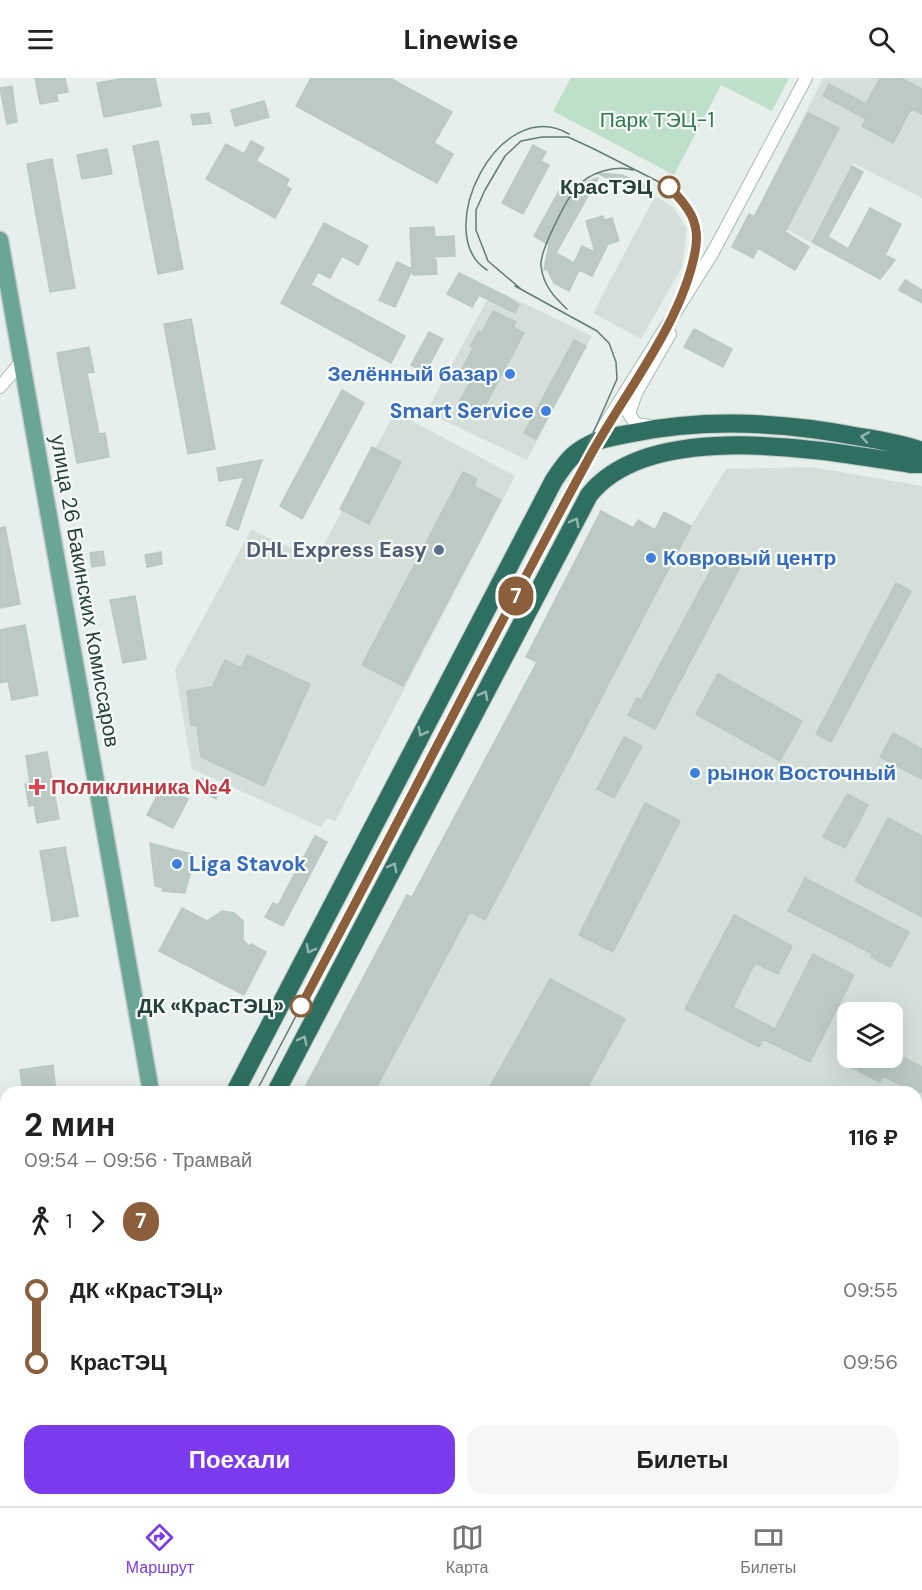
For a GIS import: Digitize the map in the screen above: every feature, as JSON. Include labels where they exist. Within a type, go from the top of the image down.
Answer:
[{"type":"highway","points":[[238,1086],[554,480],[569,458],[664,427],[735,422],[781,424],[906,445],[922,451]]},
{"type":"highway","points":[[279,1086],[589,495],[602,480],[633,462],[670,452],[729,445],[798,447],[922,464]]},
{"type":"main road","name":"улица 26 Бакинских Комиссаров","points":[[0,240],[149,1086]]},
{"type":"street","points":[[664,427],[636,424],[629,414],[636,393],[690,298],[712,252],[806,78]]},
{"type":"street","points":[[592,449],[712,252]]},
{"type":"street","points":[[0,387],[22,361]]},
{"type":"shaded area","points":[[823,78],[922,78],[922,198],[853,163],[810,242],[786,229],[788,224],[758,208]]},
{"type":"shaded area","points":[[655,196],[673,207],[687,229],[682,267],[641,339],[593,313]]},
{"type":"shaded area","name":"Зелённый базар","points":[[493,289],[592,336],[527,460],[426,412]]},
{"type":"shaded area","points":[[395,412],[515,476],[335,822],[327,818],[321,827],[192,769],[175,670],[251,530],[316,559]]},
{"type":"shaded area","name":"рынок Восточный","points":[[812,467],[922,486],[922,1086],[304,1086],[407,895],[412,897],[613,518],[633,528],[638,520],[655,529],[664,512],[691,526],[726,469]]},
{"type":"green space","name":"Парк ТЭЦ-1","points":[[571,78],[789,78],[772,111],[721,85],[674,175],[553,111]]},
{"type":"building","points":[[35,78],[65,78],[68,92],[56,94],[58,101],[40,104]]},
{"type":"building","points":[[125,78],[155,78],[161,106],[104,117],[97,83]]},
{"type":"building","points":[[311,78],[390,78],[452,112],[434,143],[453,154],[437,183],[296,106]]},
{"type":"building","points":[[880,78],[901,78],[922,89],[922,114],[911,109],[893,143],[862,126],[866,119],[823,96],[829,84],[866,104]]},
{"type":"building","points":[[12,86],[17,122],[7,124],[0,88]]},
{"type":"building","points":[[264,101],[269,117],[235,126],[231,110]]},
{"type":"building","points":[[209,113],[211,123],[193,125],[191,115]]},
{"type":"building","points":[[808,113],[839,128],[785,232],[809,247],[795,270],[758,248],[753,258],[732,247],[749,214],[754,217]]},
{"type":"building","points":[[158,141],[183,269],[158,274],[133,146]]},
{"type":"building","points":[[251,141],[264,148],[256,161],[289,179],[286,186],[291,189],[275,218],[206,179],[226,144],[244,154]]},
{"type":"building","points":[[533,145],[546,152],[541,161],[549,165],[523,214],[502,203]]},
{"type":"building","points":[[107,149],[112,174],[82,179],[77,155]]},
{"type":"building","points":[[52,159],[75,288],[50,292],[27,164]]},
{"type":"building","points":[[852,166],[863,172],[828,237],[848,249],[870,208],[901,224],[885,255],[895,260],[880,279],[812,242]]},
{"type":"building","points":[[597,173],[622,175],[650,187],[646,196]]},
{"type":"building","points":[[598,178],[556,253],[574,263],[582,246],[595,252],[586,221],[603,216],[604,220],[612,218],[619,241],[608,244],[592,276],[579,270],[569,291],[554,283],[547,269],[544,270],[549,245],[534,236],[559,191]]},
{"type":"building","points":[[324,223],[368,246],[358,265],[342,256],[330,278],[318,272],[311,285],[405,336],[391,363],[281,303]]},
{"type":"building","points":[[434,227],[435,237],[454,236],[455,256],[431,257],[436,260],[437,274],[413,275],[412,270],[395,307],[379,300],[397,262],[412,269],[410,228]]},
{"type":"building","points":[[459,273],[519,305],[515,313],[479,295],[472,307],[447,294]]},
{"type":"building","points":[[905,280],[922,290],[922,303],[899,290]]},
{"type":"building","points":[[493,311],[516,322],[513,327],[524,333],[480,415],[458,404],[474,375],[462,369],[473,348],[470,346],[479,331],[482,332]]},
{"type":"building","points":[[191,319],[215,449],[188,454],[164,324]]},
{"type":"building","points":[[694,329],[732,349],[723,367],[684,347]]},
{"type":"building","points":[[429,332],[443,339],[425,373],[411,365]]},
{"type":"building","points":[[574,340],[586,346],[536,439],[524,433]]},
{"type":"building","points":[[89,347],[94,372],[87,373],[99,434],[105,433],[109,457],[77,463],[57,353]]},
{"type":"building","points":[[342,390],[364,403],[302,519],[280,506]]},
{"type":"building","points":[[372,447],[401,462],[369,524],[340,509]]},
{"type":"building","points":[[262,460],[238,530],[226,525],[244,477],[219,481],[217,468]]},
{"type":"building","points":[[463,472],[477,479],[474,486],[501,500],[403,686],[362,665]]},
{"type":"building","points":[[601,511],[633,528],[638,520],[655,530],[664,512],[691,526],[485,920],[470,912],[377,1086],[306,1086],[407,895],[412,897],[537,662],[526,657]]},
{"type":"building","points":[[5,527],[20,604],[0,608],[0,528]]},
{"type":"building","points":[[103,551],[105,565],[92,567],[90,553]]},
{"type":"building","points":[[161,552],[162,564],[147,567],[145,555]]},
{"type":"building","points":[[720,553],[741,565],[655,729],[628,715],[637,698],[641,700]]},
{"type":"building","points":[[896,583],[911,591],[831,742],[816,734]]},
{"type":"building","points":[[135,596],[146,659],[123,663],[110,600]]},
{"type":"building","points":[[25,625],[38,695],[12,700],[8,681],[0,683],[0,630]]},
{"type":"building","points":[[247,655],[310,684],[264,786],[201,757],[197,725],[191,726],[187,691],[212,687],[225,660],[241,668]]},
{"type":"building","points":[[718,674],[802,721],[780,761],[696,714]]},
{"type":"building","points":[[893,733],[922,749],[922,779],[880,757]]},
{"type":"building","points":[[624,737],[642,746],[614,798],[597,789]]},
{"type":"building","points":[[47,752],[59,819],[37,823],[34,805],[29,806],[25,784],[30,783],[26,756]]},
{"type":"building","points":[[201,778],[222,788],[216,799],[196,789]]},
{"type":"building","points":[[162,786],[188,799],[173,828],[147,815]]},
{"type":"building","points":[[847,794],[868,805],[845,848],[823,837]]},
{"type":"building","points":[[645,803],[680,821],[613,952],[579,935]]},
{"type":"building","points":[[888,818],[922,836],[922,917],[855,881]]},
{"type":"building","points":[[315,836],[327,842],[283,926],[265,917],[273,903],[278,905]]},
{"type":"building","points":[[150,843],[195,855],[185,893],[162,891],[163,888],[155,886]]},
{"type":"building","points":[[65,847],[78,916],[52,921],[40,851]]},
{"type":"building","points":[[805,878],[909,932],[890,967],[871,957],[873,954],[788,911]]},
{"type":"building","points":[[182,908],[207,921],[222,911],[234,913],[243,921],[243,940],[249,946],[251,944],[266,952],[244,995],[159,951]]},
{"type":"building","points":[[734,915],[792,946],[778,974],[755,963],[733,1007],[775,1029],[813,954],[854,975],[840,1002],[837,1002],[837,1009],[810,1062],[763,1039],[759,1047],[685,1009]]},
{"type":"building","points":[[550,979],[625,1019],[588,1086],[490,1086]]},
{"type":"building","points":[[903,1057],[922,1067],[922,1086],[902,1086],[883,1076],[880,1082],[853,1068],[903,1068]]},
{"type":"building","points":[[53,1065],[55,1086],[22,1086],[20,1070]]},
{"type":"tram line","points":[[487,270],[471,252],[466,228],[469,200],[480,173],[497,150],[519,133],[543,127],[569,134]]},
{"type":"tram line","points":[[259,1086],[590,456],[650,358],[676,308],[695,255],[697,240],[694,217],[687,205],[669,187],[568,137],[542,137],[521,141],[505,156],[476,210],[476,230],[488,261],[521,289]]},
{"type":"tram line","points":[[567,309],[550,290],[541,266],[544,249],[554,225],[572,193],[589,177],[611,169],[633,170]]},
{"type":"tram line","name":"7","points":[[301,1006],[590,456],[650,358],[676,308],[695,255],[697,240],[694,217],[687,205],[669,187]]},
{"type":"tram line","points":[[515,286],[597,331],[609,343],[616,362],[617,379],[587,447]]},
{"type":"place","name":"КрасТЭЦ","points":[[669,187]]},
{"type":"place","name":"Зелённый базар","points":[[510,374]]},
{"type":"place","name":"Smart Service","points":[[546,411]]},
{"type":"place","name":"DHL Express Easy","points":[[439,550]]},
{"type":"place","name":"Ковровый центр","points":[[651,558]]},
{"type":"place","name":"рынок Восточный","points":[[695,773]]},
{"type":"place","name":"Поликлиника №4","points":[[37,787]]},
{"type":"place","name":"Liga Stavok","points":[[177,864]]},
{"type":"place","name":"ДК «КрасТЭЦ»","points":[[301,1006]]}]
